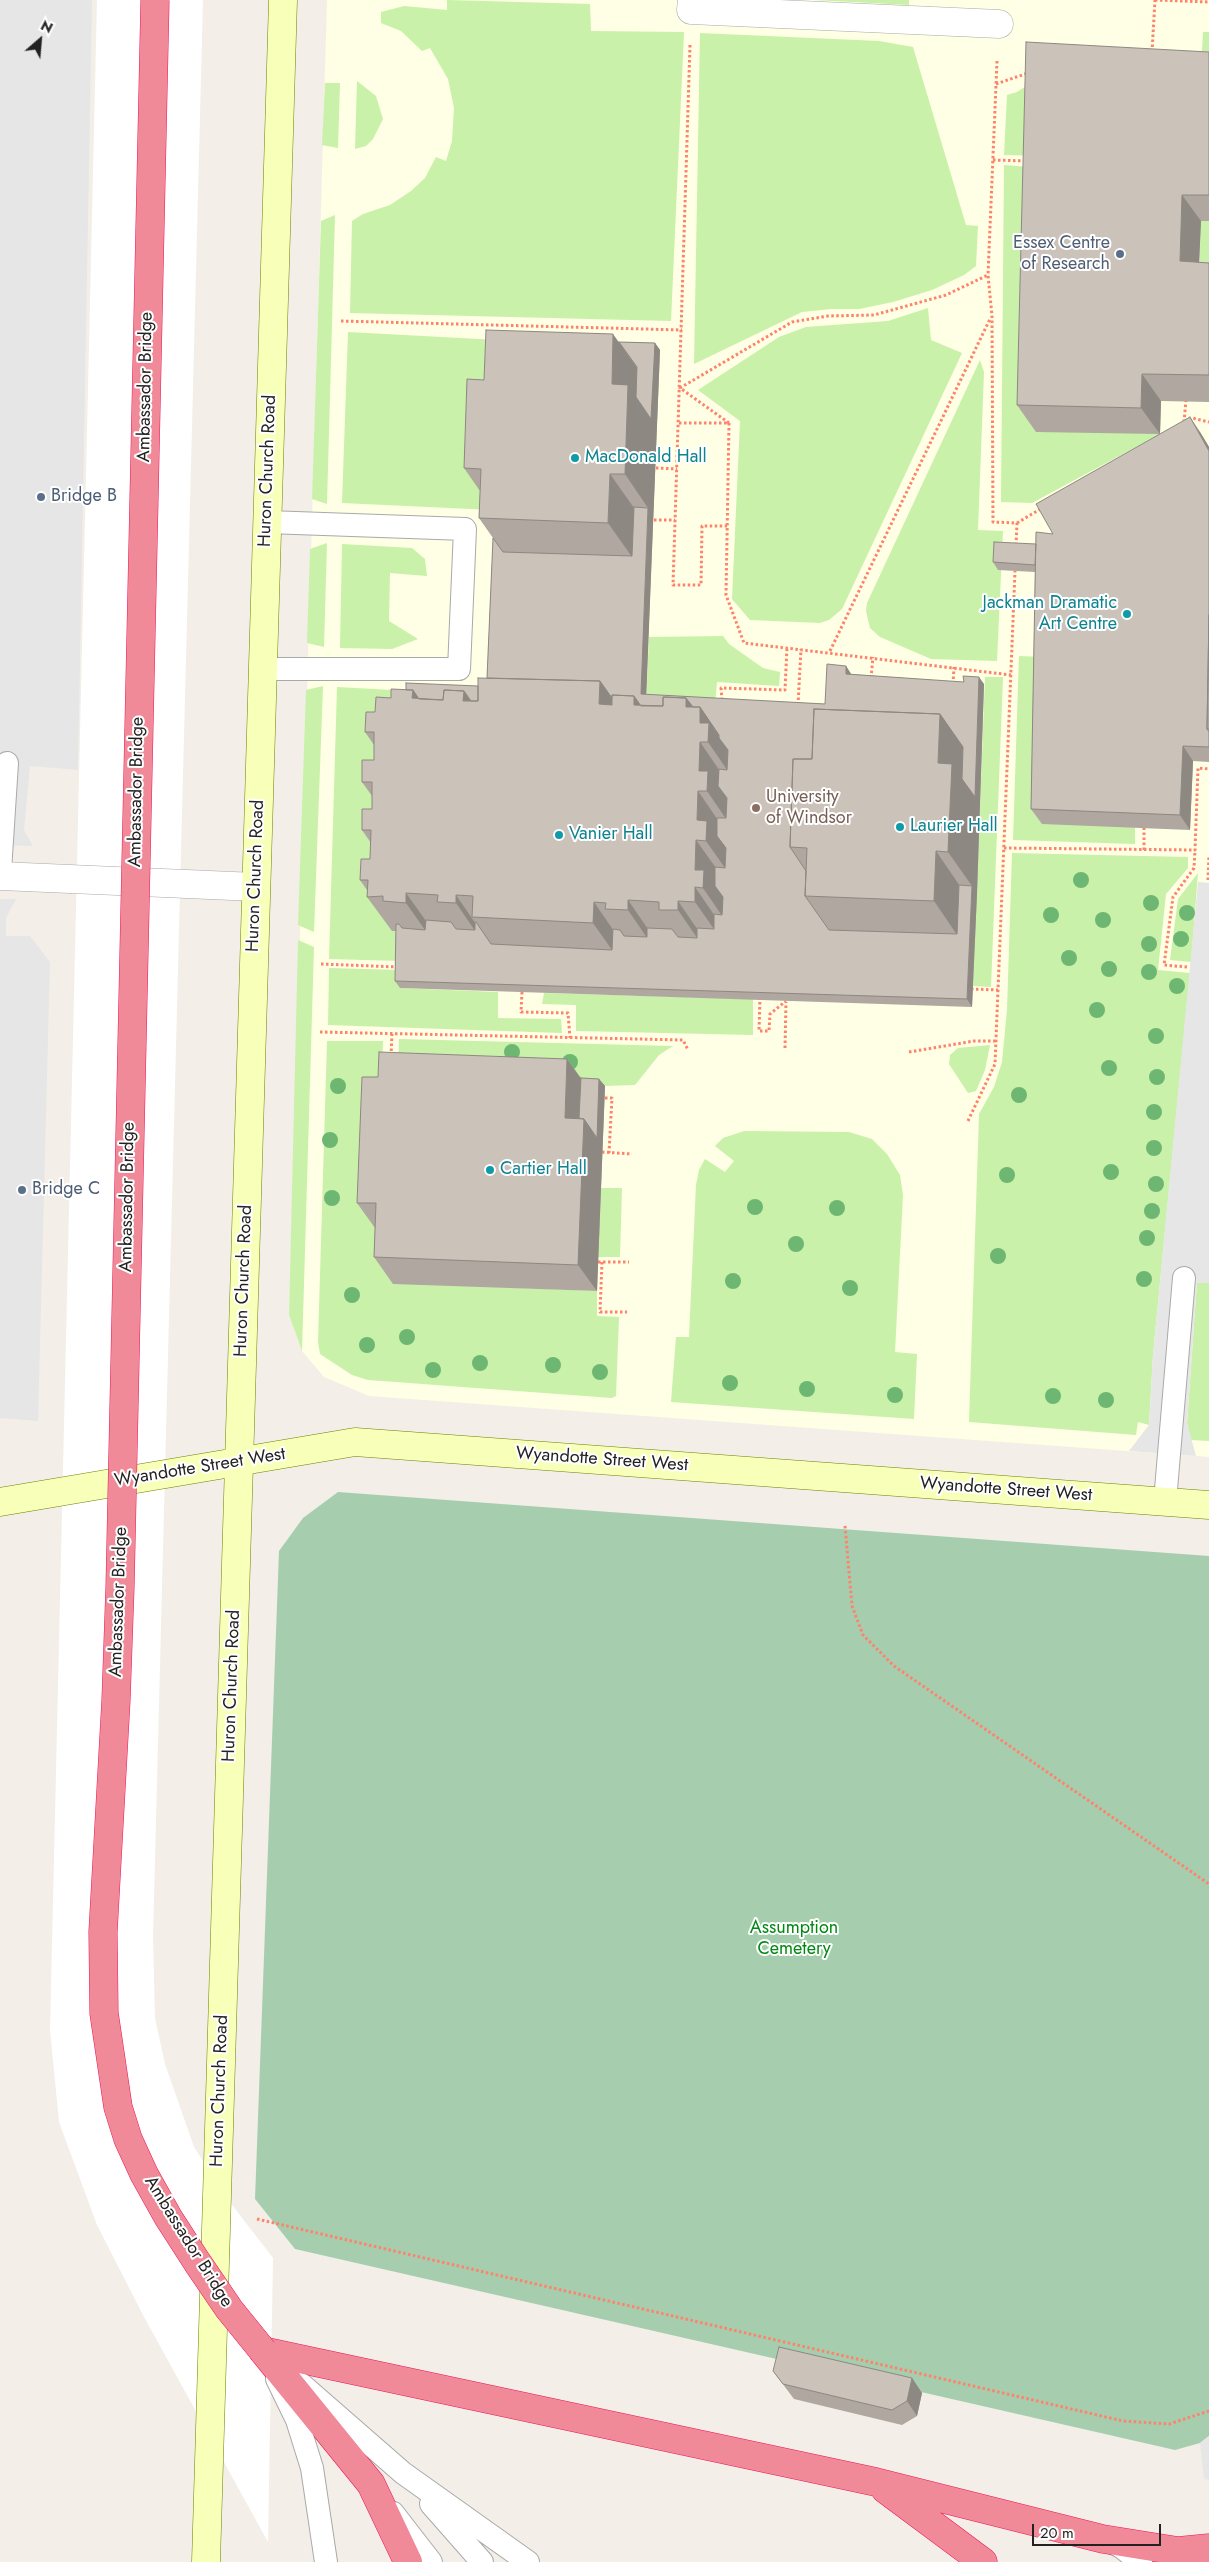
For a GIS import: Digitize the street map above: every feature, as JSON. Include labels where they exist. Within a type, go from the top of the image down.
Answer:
[{"type":"highway","name":"Ambassador Bridge","points":[[155,0],[120,1587],[116,1700],[102,1932],[104,2013],[118,2107],[128,2139],[144,2174],[168,2217],[229,2309],[371,2484],[408,2562]]},
{"type":"highway","points":[[263,2351],[876,2482],[1103,2539],[1209,2558]]},
{"type":"highway","points":[[876,2482],[982,2562]]},
{"type":"highway","points":[[1178,2551],[1209,2548]]},
{"type":"main road","name":"Huron Church Road","points":[[206,2562],[283,0]]},
{"type":"main road","name":"Wyandotte Street West","points":[[0,1502],[355,1442],[1209,1505]]},
{"type":"street","points":[[691,5],[998,24]]},
{"type":"street","points":[[0,876],[256,887]]},
{"type":"lane","points":[[262,669],[460,669],[465,529],[267,522]]},
{"type":"lane","points":[[0,871],[7,763]]},
{"type":"lane","points":[[1165,1501],[1184,1278]]},
{"type":"lane","points":[[263,2351],[403,2473],[528,2562]]},
{"type":"lane","points":[[263,2351],[297,2420],[312,2468],[326,2562]]},
{"type":"lane","points":[[403,2473],[482,2562]]},
{"type":"lane","points":[[371,2484],[431,2562]]},
{"type":"lane","points":[[1103,2539],[1121,2547],[1141,2562]]},
{"type":"path","points":[[1152,59],[1154,0],[1209,2]]},
{"type":"path","points":[[691,5],[673,585],[701,585],[702,526],[727,526]]},
{"type":"path","points":[[998,24],[988,275],[992,316],[993,522],[1017,523],[1050,503]]},
{"type":"path","points":[[996,84],[1032,72]]},
{"type":"path","points":[[993,160],[1033,161]]},
{"type":"path","points":[[680,388],[792,322],[828,316],[874,315],[946,295],[988,275]]},
{"type":"path","points":[[830,652],[992,316]]},
{"type":"path","points":[[341,321],[682,330]]},
{"type":"path","points":[[520,326],[520,334]]},
{"type":"path","points":[[680,388],[729,423]]},
{"type":"path","points":[[1184,423],[1186,400]]},
{"type":"path","points":[[1176,428],[1192,418],[1209,422]]},
{"type":"path","points":[[679,423],[729,423]]},
{"type":"path","points":[[729,423],[726,595],[744,643],[1011,675]]},
{"type":"path","points":[[656,468],[677,470]]},
{"type":"path","points":[[646,528],[647,520],[675,520]]},
{"type":"path","points":[[1016,550],[1017,523]]},
{"type":"path","points":[[968,1122],[995,1064],[1015,571]]},
{"type":"path","points":[[730,700],[721,700],[721,688],[785,690],[787,647]]},
{"type":"path","points":[[798,709],[801,649]]},
{"type":"path","points":[[865,678],[872,678],[873,657]]},
{"type":"path","points":[[954,667],[953,684],[960,685]]},
{"type":"path","points":[[788,703],[798,703]]},
{"type":"path","points":[[1203,769],[1204,761]]},
{"type":"path","points":[[1187,967],[1164,965],[1173,897],[1194,868],[1198,768],[1209,769]]},
{"type":"path","points":[[1144,828],[1144,850]]},
{"type":"path","points":[[1004,848],[1195,850]]},
{"type":"path","points":[[1208,880],[1209,855]]},
{"type":"path","points":[[321,964],[401,967]]},
{"type":"path","points":[[968,989],[998,990]]},
{"type":"path","points":[[760,991],[759,1031],[769,1031],[770,1014],[786,1001],[785,1048]]},
{"type":"path","points":[[522,992],[521,1012],[568,1013],[570,1038]]},
{"type":"path","points":[[320,1032],[683,1040],[688,1050]]},
{"type":"path","points":[[390,1064],[392,1034]]},
{"type":"path","points":[[909,1052],[974,1040],[996,1041]]},
{"type":"path","points":[[605,1098],[612,1098],[609,1153]]},
{"type":"path","points":[[602,1152],[632,1154]]},
{"type":"path","points":[[627,1312],[600,1312],[600,1262],[629,1262]]},
{"type":"path","points":[[846,1526],[852,1606],[864,1635],[894,1666],[1209,1884]]},
{"type":"path","points":[[257,2219],[1123,2421],[1169,2424],[1209,2411]]},
{"type":"shaded area","name":"Bridge B","points":[[0,0],[92,0],[78,770],[30,766],[24,830],[33,846],[0,845]]},
{"type":"shaded area","name":"University of Windsor","points":[[327,0],[1209,0],[1209,1457],[369,1396],[324,1377],[302,1351],[289,1315]]},
{"type":"shaded area","points":[[1198,882],[1209,883],[1209,1283],[1197,1283],[1187,1423],[1196,1456],[1129,1451],[1149,1425],[1153,1355]]},
{"type":"shaded area","name":"Bridge C","points":[[0,899],[16,899],[6,918],[6,936],[30,936],[50,962],[38,1421],[0,1418]]},
{"type":"shaded area","points":[[1209,2436],[1209,2480],[1204,2479],[1200,2443]]},
{"type":"green space","points":[[447,0],[590,4],[591,31],[684,32],[671,321],[350,313],[352,221],[363,214],[390,205],[411,191],[425,178],[436,157],[446,161],[452,141],[454,108],[448,79],[430,48],[422,51],[401,31],[381,23],[381,12],[404,6],[447,10]]},
{"type":"green space","points":[[814,0],[909,0],[909,5]]},
{"type":"green space","points":[[1203,32],[1209,32],[1209,52],[1202,51]]},
{"type":"green space","points":[[700,33],[879,41],[913,47],[966,225],[978,226],[976,266],[964,275],[932,290],[893,302],[859,309],[802,312],[694,364]]},
{"type":"green space","points":[[357,81],[376,96],[383,119],[373,139],[366,146],[355,149]]},
{"type":"green space","points":[[1034,81],[1043,156],[1004,155],[1007,95],[1017,92]]},
{"type":"green space","points":[[325,83],[340,83],[338,148],[322,145]]},
{"type":"green space","points":[[1004,165],[1042,168],[1160,434],[1032,503],[1001,502]]},
{"type":"green space","points":[[335,215],[327,504],[312,499],[321,221]]},
{"type":"green space","points":[[1201,221],[1209,221],[1209,288],[1198,287]]},
{"type":"green space","points":[[928,308],[931,340],[962,353],[842,609],[829,620],[820,623],[750,620],[732,599],[740,421],[698,390],[779,337],[806,327],[888,321]]},
{"type":"green space","points":[[348,332],[498,340],[493,510],[342,503]]},
{"type":"green space","points":[[980,360],[984,372],[978,530],[1003,531],[997,661],[931,659],[880,637],[870,628],[866,611],[867,603]]},
{"type":"green space","points":[[327,543],[324,647],[307,643],[310,549]]},
{"type":"green space","points":[[342,544],[412,548],[425,559],[427,576],[390,573],[389,621],[418,639],[392,649],[340,648]]},
{"type":"green space","points":[[723,636],[729,644],[763,668],[780,672],[779,686],[717,682],[715,705],[646,702],[649,637]]},
{"type":"green space","points":[[1019,656],[1044,657],[1135,828],[1135,844],[1013,840]]},
{"type":"green space","points":[[985,677],[1003,677],[991,987],[973,986]]},
{"type":"green space","points":[[323,686],[314,932],[298,925],[306,690]]},
{"type":"green space","points":[[337,687],[411,691],[401,961],[329,959]]},
{"type":"green space","points":[[1012,853],[1188,857],[1188,868],[1166,894],[1158,970],[1190,973],[1153,1355],[1149,1425],[1138,1422],[1136,1435],[969,1422],[979,1114],[994,1087],[1002,1062],[1007,1010]]},
{"type":"green space","points":[[1198,873],[1191,962],[1170,960],[1178,899]]},
{"type":"green space","points":[[298,940],[314,947],[302,1351],[289,1315]]},
{"type":"green space","points":[[329,968],[400,970],[400,988],[498,992],[498,1018],[561,1019],[562,1033],[328,1025]]},
{"type":"green space","points":[[544,993],[753,999],[753,1035],[576,1031],[576,1005],[542,1004]]},
{"type":"green space","points":[[399,1039],[673,1046],[659,1055],[635,1085],[605,1086],[398,1078]]},
{"type":"green space","points":[[327,1041],[383,1041],[376,1229],[393,1283],[597,1291],[597,1316],[619,1317],[616,1396],[612,1398],[368,1380],[352,1375],[320,1354],[318,1342]]},
{"type":"green space","points":[[990,1045],[985,1070],[976,1091],[968,1093],[949,1064],[950,1055],[958,1048]]},
{"type":"green space","points":[[744,1131],[849,1132],[872,1139],[887,1154],[900,1175],[903,1195],[895,1352],[917,1354],[914,1419],[671,1402],[676,1337],[689,1337],[696,1185],[699,1170],[705,1159],[725,1172],[734,1161],[715,1146],[723,1138]]},
{"type":"green space","points":[[601,1188],[622,1188],[620,1257],[598,1257]]},
{"type":"green space","points":[[1197,1282],[1209,1283],[1209,1441],[1191,1440],[1187,1423]]},
{"type":"green space","name":"Assumption Cemetery","points":[[338,1492],[1209,1556],[1209,2436],[1200,2443],[1175,2450],[295,2249],[255,2199],[279,1551],[303,1518]]},
{"type":"pier","points":[[97,0],[203,0],[153,1936],[155,2018],[165,2064],[194,2147],[229,2201],[273,2258],[268,2542],[144,2317],[97,2225],[59,2122],[50,2030]]},
{"type":"building","name":"Essex Centre of Research","points":[[1026,42],[1209,52],[1209,195],[1182,195],[1180,261],[1209,263],[1209,375],[1142,374],[1141,408],[1017,405]]},
{"type":"building","name":"MacDonald Hall","points":[[486,330],[613,334],[612,384],[628,385],[625,474],[610,474],[608,523],[479,518],[481,469],[464,468],[467,379],[484,380]]},
{"type":"building","points":[[619,342],[655,343],[651,419],[636,397],[637,367]]},
{"type":"building","name":"Jackman Dramatic Art Centre","points":[[1190,417],[1209,451],[1207,729],[1209,732],[1209,747],[1183,746],[1180,815],[1031,809],[1036,532],[1053,534],[1036,504]]},
{"type":"building","points":[[634,507],[648,508],[641,694],[825,704],[827,664],[846,666],[846,674],[964,682],[963,676],[979,677],[975,797],[962,779],[963,747],[940,714],[814,709],[812,759],[793,759],[790,847],[806,871],[805,896],[829,930],[957,934],[959,885],[972,886],[967,999],[395,981],[396,924],[399,924],[402,928],[425,930],[426,920],[451,922],[456,929],[475,930],[476,922],[491,944],[612,950],[613,929],[620,930],[624,936],[647,937],[647,928],[672,929],[678,937],[697,938],[697,928],[714,929],[714,914],[722,915],[723,897],[715,886],[715,867],[725,868],[726,848],[717,836],[717,818],[726,818],[727,798],[718,786],[719,769],[727,770],[728,750],[700,707],[693,707],[686,698],[663,697],[663,706],[641,706],[634,696],[612,695],[612,698],[600,681],[487,678],[493,538],[503,552],[632,556]]},
{"type":"building","points":[[994,542],[1036,544],[1035,565],[993,562]]},
{"type":"building","points":[[1209,615],[1209,729],[1207,729]]},
{"type":"building","name":"Vanier Hall","points":[[478,678],[600,681],[599,704],[612,705],[612,695],[634,696],[634,705],[663,706],[663,697],[686,698],[686,707],[700,707],[700,723],[709,723],[708,742],[700,742],[699,771],[708,771],[707,791],[698,791],[697,820],[707,821],[706,841],[696,840],[695,870],[704,870],[703,888],[695,887],[695,902],[678,901],[678,910],[659,910],[659,902],[628,900],[628,910],[605,909],[606,903],[594,902],[593,923],[472,917],[473,896],[456,895],[456,903],[437,902],[438,895],[406,893],[406,903],[383,901],[383,896],[367,897],[368,880],[360,880],[361,859],[370,859],[371,830],[362,830],[362,809],[372,809],[372,782],[362,782],[362,760],[374,760],[374,732],[365,732],[366,712],[375,712],[376,697],[391,698],[391,689],[413,690],[412,698],[443,700],[444,690],[464,691],[463,701],[478,701]]},
{"type":"building","points":[[406,683],[478,686],[478,701],[471,701],[464,691],[444,690],[443,700],[419,699],[413,690],[406,690]]},
{"type":"building","name":"Laurier Hall","points":[[814,709],[940,714],[938,763],[952,764],[948,852],[936,851],[934,901],[805,896],[807,848],[790,847],[793,759],[812,759]]},
{"type":"building","name":"Cartier Hall","points":[[379,1052],[567,1059],[565,1118],[584,1119],[578,1265],[374,1257],[376,1203],[357,1203],[362,1077],[378,1077]]},
{"type":"building","points":[[581,1078],[599,1079],[597,1138],[584,1119],[579,1118]]},
{"type":"building","points":[[779,2347],[912,2378],[907,2401],[892,2410],[783,2384],[773,2371]]},
{"type":"place","name":"Essex Centre of Research","points":[[1120,254]]},
{"type":"place","name":"MacDonald Hall","points":[[575,458]]},
{"type":"place","name":"Bridge B","points":[[41,497]]},
{"type":"place","name":"Jackman Dramatic Art Centre","points":[[1127,614]]},
{"type":"place","name":"University of Windsor","points":[[756,808]]},
{"type":"place","name":"Laurier Hall","points":[[900,827]]},
{"type":"place","name":"Vanier Hall","points":[[559,835]]},
{"type":"place","name":"Cartier Hall","points":[[490,1170]]},
{"type":"place","name":"Bridge C","points":[[22,1190]]}]
